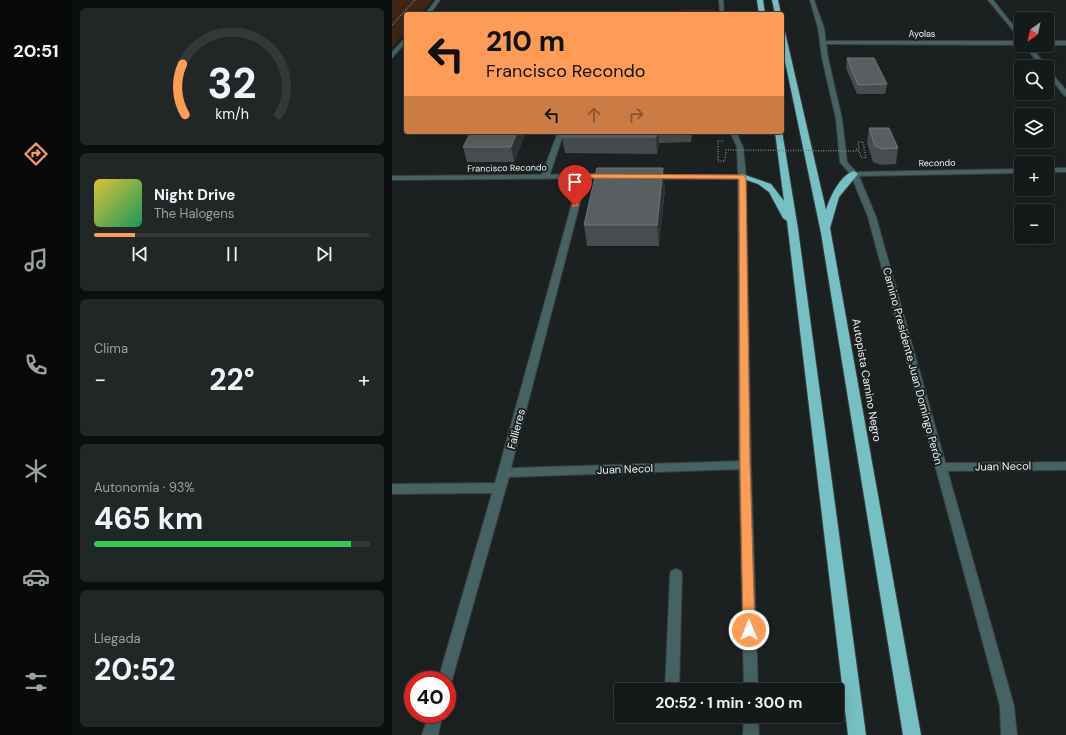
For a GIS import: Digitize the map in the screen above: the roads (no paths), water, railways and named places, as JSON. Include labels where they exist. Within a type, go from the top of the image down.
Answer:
[{"type":"highway","points":[[760,0],[762,12]]},
{"type":"highway","points":[[775,0],[778,12]]},
{"type":"highway","name":"Autopista Camino Negro","points":[[784,41],[826,233],[905,702],[912,735]]},
{"type":"highway","points":[[779,134],[793,229],[857,735]]},
{"type":"highway","points":[[826,233],[831,205],[835,194],[854,174]]},
{"type":"highway","points":[[742,177],[760,181],[774,190],[793,229]]},
{"type":"street","points":[[429,12],[438,0]]},
{"type":"street","points":[[721,0],[722,12]]},
{"type":"street","name":"Camino Presidente Juan Domingo Perón","points":[[812,0],[821,28],[822,43],[839,119],[844,162],[854,174],[872,217],[1007,706],[1009,735]]},
{"type":"street","points":[[990,0],[1014,29]]},
{"type":"street","points":[[392,56],[404,42]]},
{"type":"street","name":"Ayolas","points":[[822,43],[1014,43]]},
{"type":"street","points":[[1054,43],[1066,43]]},
{"type":"street","points":[[1032,52],[1039,60]]},
{"type":"street","points":[[1054,79],[1066,94]]},
{"type":"street","points":[[545,177],[560,134]]},
{"type":"street","points":[[734,134],[740,146],[742,177],[745,465],[751,683]]},
{"type":"street","points":[[1054,170],[1066,170]]},
{"type":"street","name":"Recondo","points":[[854,174],[1014,171]]},
{"type":"street","name":"Fallieres","points":[[448,671],[500,488],[583,176]]},
{"type":"street","name":"Francisco Recondo","points":[[392,178],[615,176]]},
{"type":"street","points":[[639,176],[742,177]]},
{"type":"street","name":"Juan Necol","points":[[504,473],[745,465]]},
{"type":"street","name":"Juan Necol","points":[[941,467],[1066,466]]},
{"type":"street","points":[[392,489],[500,488]]},
{"type":"street","points":[[672,683],[676,574]]},
{"type":"street","points":[[430,735],[433,723]]},
{"type":"street","points":[[751,723],[751,735]]}]
